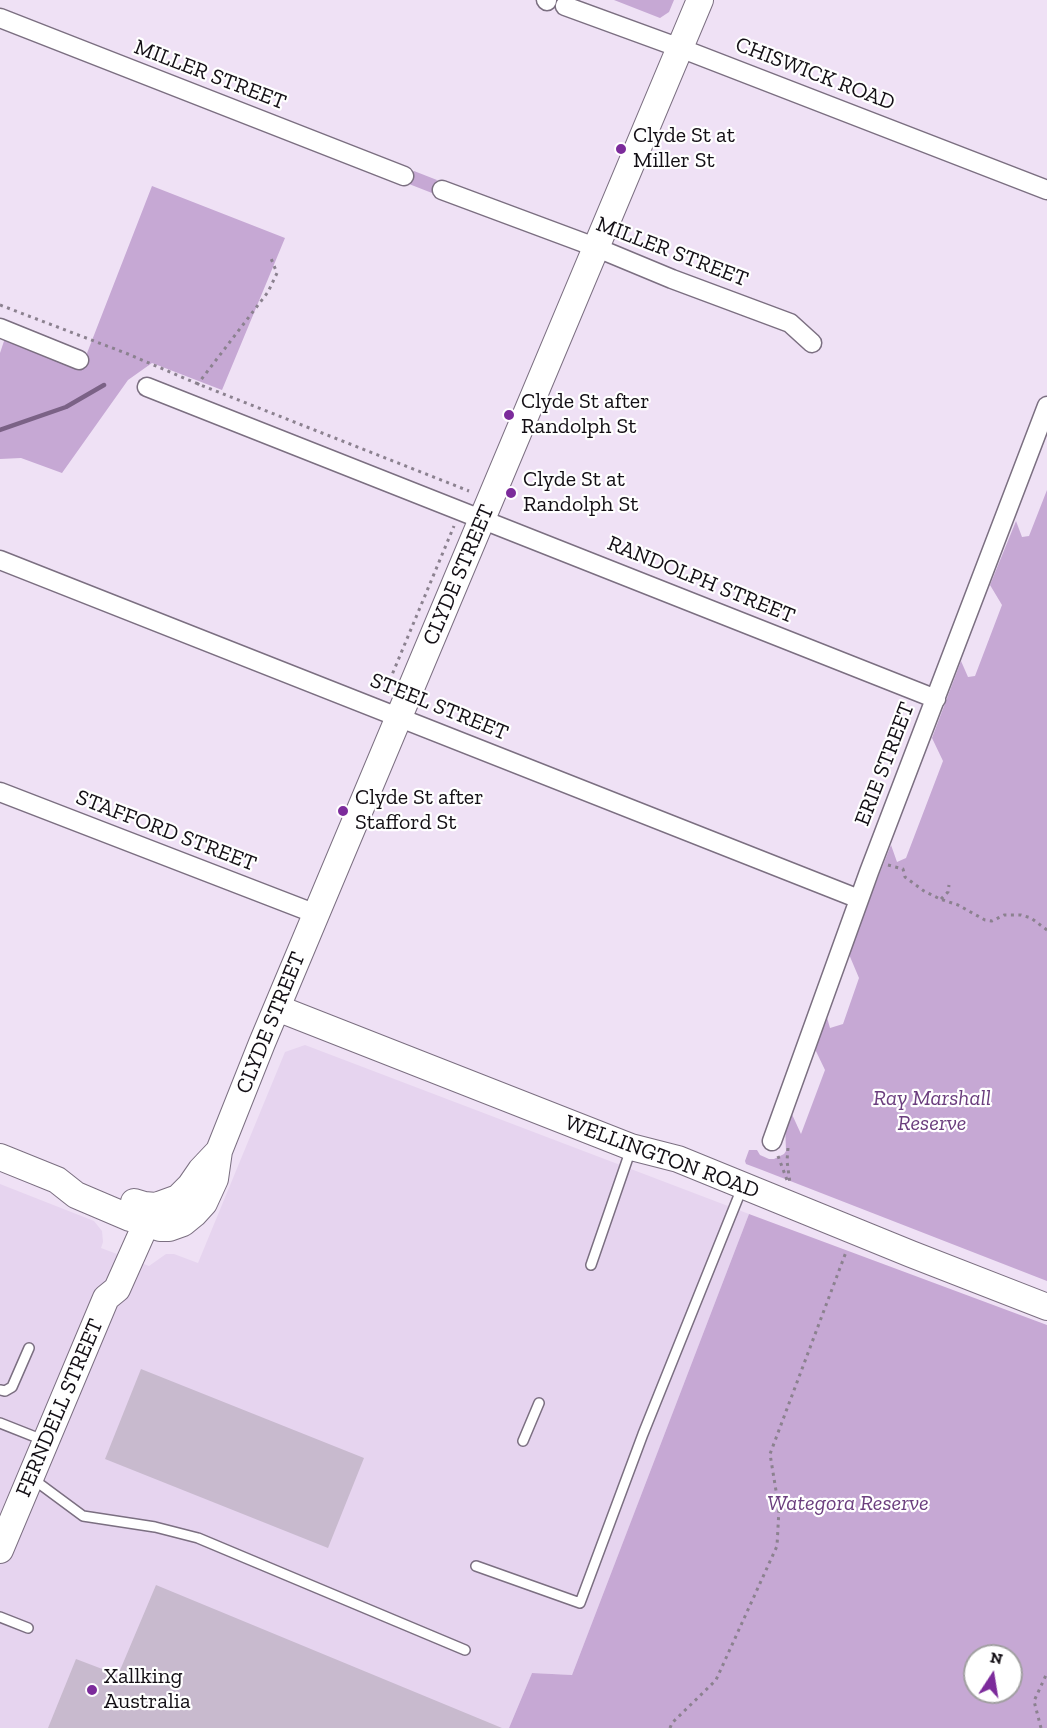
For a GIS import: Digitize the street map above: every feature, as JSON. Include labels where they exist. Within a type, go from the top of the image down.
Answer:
[{"type":"main road","name":"CLYDE STREET","points":[[141,1213],[178,1198],[219,1151],[316,914],[700,0]]},
{"type":"main road","name":"WELLINGTON ROAD","points":[[277,1008],[632,1147],[678,1159],[911,1254],[1047,1306]]},
{"type":"main road","points":[[0,1157],[57,1180],[80,1180],[141,1213]]},
{"type":"main road","name":"FERNDELL STREET","points":[[0,1550],[106,1299],[104,1283],[141,1213]]},
{"type":"street","name":"CHISWICK ROAD","points":[[553,2],[680,48],[1047,190]]},
{"type":"street","name":"MILLER STREET","points":[[0,18],[404,176]]},
{"type":"street","name":"MILLER STREET","points":[[442,190],[790,323],[812,343]]},
{"type":"street","points":[[0,328],[79,360]]},
{"type":"street","name":"RANDOLPH STREET","points":[[147,387],[936,699]]},
{"type":"street","name":"ERIE STREET","points":[[781,1140],[860,899],[1047,406]]},
{"type":"street","name":"STEEL STREET","points":[[0,560],[860,899]]},
{"type":"street","name":"STAFFORD STREET","points":[[0,792],[316,914]]},
{"type":"lane","points":[[591,1265],[632,1147]]},
{"type":"lane","points":[[476,1566],[580,1603],[643,1434],[743,1185]]},
{"type":"lane","points":[[0,1390],[5,1391],[12,1387],[29,1348]]},
{"type":"lane","points":[[523,1441],[539,1403]]},
{"type":"lane","points":[[0,1423],[46,1441]]},
{"type":"lane","points":[[30,1477],[83,1516],[155,1527],[198,1538],[465,1650]]},
{"type":"lane","points":[[0,1617],[28,1628]]},
{"type":"path","points":[[185,402],[268,292],[277,273],[270,256]]},
{"type":"path","points":[[0,305],[469,491]]},
{"type":"path","points":[[382,699],[454,525]]},
{"type":"path","points":[[888,865],[903,869],[905,877],[911,883],[985,920],[992,921],[1004,915],[1021,915],[1031,918],[1047,930]]},
{"type":"path","points":[[941,899],[948,892],[949,885]]},
{"type":"path","points":[[781,1140],[787,1161],[791,1184],[788,1182],[781,1140]]},
{"type":"path","points":[[670,1728],[672,1723],[716,1680],[777,1546],[779,1509],[770,1454],[846,1252]]},
{"type":"path","points":[[1041,1728],[1034,1701],[1047,1673]]},
{"type":"shaded area","points":[[305,1045],[749,1214],[572,1675],[532,1673],[509,1728],[0,1728],[0,1184],[94,1221],[102,1231],[101,1248],[149,1266],[166,1254],[174,1254],[198,1263],[285,1052]]},
{"type":"green space","points":[[614,0],[674,0],[669,12],[660,18]]},
{"type":"green space","points":[[414,171],[437,180],[432,193],[409,184]]},
{"type":"green space","points":[[152,186],[285,238],[222,390],[152,363],[128,380],[62,473],[21,458],[0,459],[0,353],[5,338],[82,366]]},
{"type":"green space","name":"Ray Marshall Reserve","points":[[1047,490],[1047,1281],[746,1164],[745,1161],[749,1150],[757,1150],[760,1155],[769,1159],[784,1154],[786,1151],[785,1123],[790,1110],[801,1134],[825,1070],[814,1047],[826,1014],[830,1028],[843,1024],[859,978],[848,952],[891,845],[897,862],[906,858],[943,761],[932,738],[961,661],[968,677],[975,676],[1002,605],[990,585],[1016,521],[1022,537],[1029,536]]},
{"type":"green space","name":"Wategora Reserve","points":[[749,1214],[1047,1325],[1047,1728],[509,1728],[532,1673],[572,1675]]},
{"type":"building","points":[[141,1369],[364,1458],[328,1548],[105,1459]]},
{"type":"building","points":[[156,1585],[502,1728],[48,1728],[76,1659],[118,1675]]},
{"type":"waterway","points":[[0,430],[66,407],[104,385]]},
{"type":"place","name":"Clyde St at Miller St","points":[[621,149]]},
{"type":"place","name":"Clyde St after Randolph St","points":[[509,415]]},
{"type":"place","name":"Clyde St at Randolph St","points":[[511,493]]},
{"type":"place","name":"Clyde St after Stafford St","points":[[343,811]]},
{"type":"place","name":"Xallking Australia","points":[[92,1690]]}]
